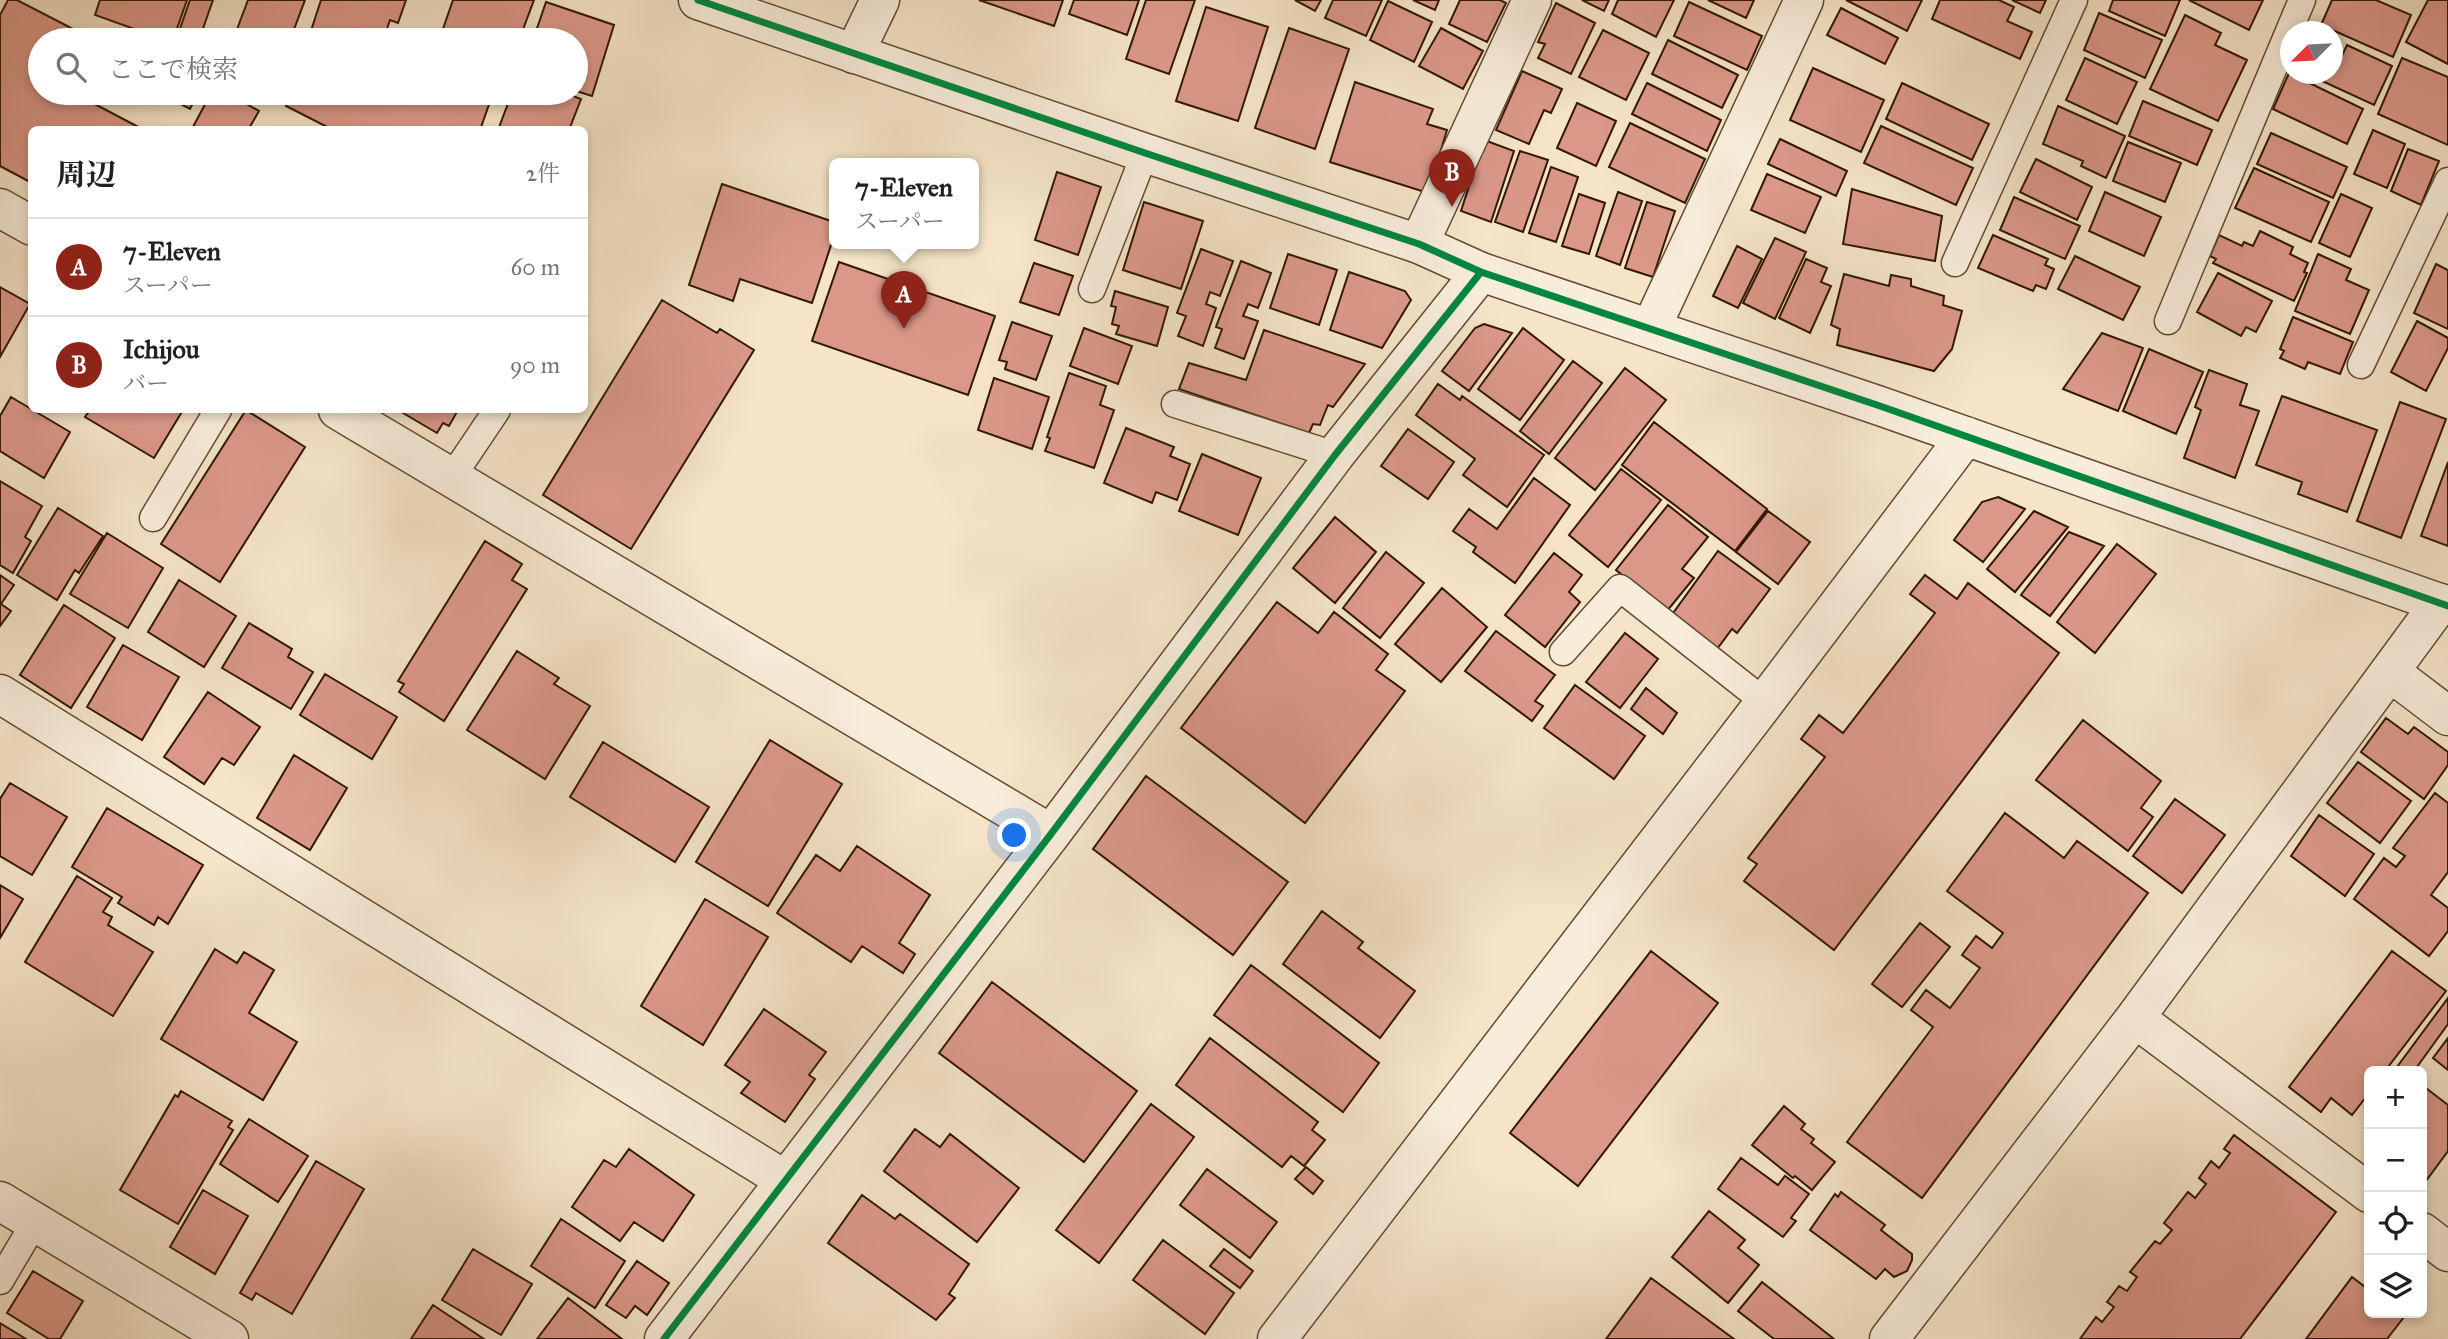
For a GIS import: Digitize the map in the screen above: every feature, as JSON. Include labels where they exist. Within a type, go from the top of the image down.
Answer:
[{"type":"street","points":[[698,0],[1419,244],[1481,272],[1966,436],[2444,605],[2390,672],[2135,1018],[1889,1339]]},
{"type":"street","points":[[853,54],[880,0]]},
{"type":"street","points":[[1419,244],[1532,0]]},
{"type":"street","points":[[1651,328],[1804,0]]},
{"type":"street","points":[[0,208],[28,224]]},
{"type":"street","points":[[664,1339],[1051,834],[1335,456],[1481,272]]},
{"type":"street","points":[[343,413],[1051,834]]},
{"type":"street","points":[[1277,1339],[1966,436]]},
{"type":"street","points":[[2390,672],[2448,716]]},
{"type":"street","points":[[0,694],[785,1180]]},
{"type":"street","points":[[2135,1018],[2368,1192]]},
{"type":"street","points":[[0,1201],[229,1339]]},
{"type":"street","points":[[2427,1236],[2448,1252]]},
{"type":"lane","points":[[1955,263],[2074,0]]},
{"type":"lane","points":[[2168,321],[2302,0]]},
{"type":"lane","points":[[1092,289],[1145,153]]},
{"type":"lane","points":[[2361,365],[2448,181]]},
{"type":"lane","points":[[1175,404],[1335,456]]},
{"type":"lane","points":[[153,518],[216,413]]},
{"type":"lane","points":[[452,478],[495,413]]},
{"type":"lane","points":[[1563,652],[1620,588],[1765,702]]},
{"type":"lane","points":[[0,1281],[35,1222]]},
{"type":"building","points":[[8,0],[17,0],[71,28],[28,28],[28,105],[97,105],[136,126],[28,126],[28,181],[0,166],[0,15]]},
{"type":"building","points":[[100,0],[187,0],[177,28],[131,28],[95,15]]},
{"type":"building","points":[[190,0],[213,0],[203,28],[180,28]]},
{"type":"building","points":[[248,0],[305,0],[294,28],[238,28]]},
{"type":"building","points":[[321,0],[406,0],[398,23],[390,20],[387,28],[312,28]]},
{"type":"building","points":[[453,0],[534,0],[524,28],[443,28]]},
{"type":"building","points":[[979,0],[1063,0],[1054,26]]},
{"type":"building","points":[[1074,0],[1139,0],[1127,35],[1069,14]]},
{"type":"building","points":[[1146,0],[1195,0],[1169,74],[1126,59]]},
{"type":"building","points":[[1295,0],[1321,0],[1315,11]]},
{"type":"building","points":[[1333,0],[1382,0],[1366,36],[1325,18]]},
{"type":"building","points":[[1413,0],[1439,0],[1435,10]]},
{"type":"building","points":[[1460,0],[1500,0],[1506,3],[1487,42],[1449,24]]},
{"type":"building","points":[[1582,0],[1609,0],[1604,11]]},
{"type":"building","points":[[1618,0],[1674,0],[1656,37],[1612,14]]},
{"type":"building","points":[[1708,0],[1754,0],[1746,18]]},
{"type":"building","points":[[1846,0],[1922,0],[1907,31]]},
{"type":"building","points":[[1940,0],[1999,0],[2014,7],[2007,21],[2032,32],[2020,59],[1932,19]]},
{"type":"building","points":[[2012,0],[2046,0],[2040,13]]},
{"type":"building","points":[[2113,0],[2180,0],[2165,36],[2109,11]]},
{"type":"building","points":[[2189,0],[2263,0],[2249,30]]},
{"type":"building","points":[[2332,0],[2376,0],[2411,15],[2393,57],[2343,35],[2343,21],[2323,21]]},
{"type":"building","points":[[2428,0],[2448,0],[2448,64],[2406,42]]},
{"type":"building","points":[[1388,1],[1432,22],[1414,62],[1370,40]]},
{"type":"building","points":[[546,2],[614,25],[592,96],[588,95],[588,28],[537,28]]},
{"type":"building","points":[[1689,2],[1762,36],[1747,70],[1674,36]]},
{"type":"building","points":[[1556,3],[1595,23],[1571,74],[1538,58],[1545,44],[1538,42]]},
{"type":"building","points":[[1206,7],[1268,27],[1238,121],[1176,101]]},
{"type":"building","points":[[1841,8],[1898,38],[1885,64],[1827,35]]},
{"type":"building","points":[[2099,13],[2162,40],[2145,78],[2084,50]]},
{"type":"building","points":[[2185,15],[2221,33],[2215,45],[2247,60],[2218,121],[2150,89]]},
{"type":"building","points":[[1289,28],[1349,49],[1315,149],[1255,128]]},
{"type":"building","points":[[1441,28],[1483,51],[1463,89],[1419,66]]},
{"type":"building","points":[[1603,30],[1649,53],[1626,100],[1579,77]]},
{"type":"building","points":[[1668,40],[1738,75],[1722,108],[1652,74]]},
{"type":"building","points":[[2347,45],[2392,66],[2374,105],[2329,84],[2343,84],[2343,54]]},
{"type":"building","points":[[2085,58],[2137,82],[2117,124],[2066,100]]},
{"type":"building","points":[[2402,58],[2448,77],[2448,145],[2378,114]]},
{"type":"building","points":[[1813,68],[1884,100],[1861,152],[1790,120]]},
{"type":"building","points":[[1522,71],[1562,89],[1551,113],[1544,110],[1529,144],[1496,130]]},
{"type":"building","points":[[1355,82],[1433,109],[1427,124],[1447,130],[1428,193],[1330,162]]},
{"type":"building","points":[[1647,83],[1721,120],[1707,151],[1632,114]]},
{"type":"building","points":[[1902,83],[1989,124],[1972,160],[1886,119]]},
{"type":"building","points":[[2284,84],[2312,84],[2363,109],[2347,144],[2273,109]]},
{"type":"building","points":[[2143,101],[2212,130],[2197,165],[2129,136]]},
{"type":"building","points":[[1577,103],[1616,121],[1596,166],[1557,148]]},
{"type":"building","points":[[205,105],[248,105],[259,111],[250,126],[194,126]]},
{"type":"building","points":[[489,105],[481,126],[325,126],[286,106]]},
{"type":"building","points":[[507,105],[579,105],[571,126],[500,126]]},
{"type":"building","points":[[2058,106],[2125,136],[2106,178],[2081,166],[2083,161],[2043,144]]},
{"type":"building","points":[[1630,123],[1705,159],[1685,203],[1609,167]]},
{"type":"building","points":[[1881,126],[1973,168],[1956,205],[1864,163]]},
{"type":"building","points":[[2373,130],[2405,144],[2387,188],[2354,174]]},
{"type":"building","points":[[2271,133],[2347,167],[2333,198],[2257,164]]},
{"type":"building","points":[[1780,139],[1847,171],[1836,196],[1768,164]]},
{"type":"building","points":[[1484,140],[1514,151],[1491,222],[1461,211]]},
{"type":"building","points":[[2128,142],[2181,163],[2165,202],[2113,181]]},
{"type":"building","points":[[2408,149],[2439,161],[2421,205],[2391,191]]},
{"type":"building","points":[[1520,151],[1548,160],[1523,232],[1495,222]]},
{"type":"building","points":[[2036,159],[2092,187],[2077,220],[2020,192]]},
{"type":"building","points":[[1551,167],[1578,177],[1556,242],[1529,233]]},
{"type":"building","points":[[2254,168],[2329,202],[2311,242],[2235,208]]},
{"type":"building","points":[[1057,172],[1101,187],[1078,255],[1035,240]]},
{"type":"building","points":[[1767,174],[1821,197],[1805,233],[1751,210]]},
{"type":"building","points":[[722,184],[829,220],[830,249],[812,303],[740,279],[733,301],[689,285]]},
{"type":"building","points":[[1852,189],[1942,216],[1935,261],[1843,244]]},
{"type":"building","points":[[1618,192],[1642,201],[1620,265],[1596,256]]},
{"type":"building","points":[[2105,192],[2161,217],[2144,256],[2089,231]]},
{"type":"building","points":[[1579,194],[1605,203],[1589,254],[1562,246]]},
{"type":"building","points":[[2341,194],[2372,208],[2350,257],[2319,243]]},
{"type":"building","points":[[2014,197],[2080,226],[2065,259],[2000,230]]},
{"type":"building","points":[[1144,202],[1203,221],[1181,289],[1123,270]]},
{"type":"building","points":[[1647,202],[1675,211],[1653,277],[1625,268]]},
{"type":"building","points":[[2260,231],[2293,247],[2290,254],[2308,263],[2304,272],[2307,273],[2294,301],[2213,263],[2216,259],[2210,256],[2219,235],[2242,246],[2244,242],[2253,246]]},
{"type":"building","points":[[1993,235],[2048,259],[2045,265],[2054,269],[2046,289],[2036,285],[2033,291],[1978,268]]},
{"type":"building","points":[[1775,238],[1806,252],[1775,319],[1743,303]]},
{"type":"building","points":[[1737,246],[1762,259],[1738,308],[1713,296]]},
{"type":"building","points":[[1201,249],[1233,261],[1220,296],[1210,292],[1206,304],[1216,308],[1203,346],[1178,336],[1186,316],[1177,313]]},
{"type":"building","points":[[1288,254],[1337,270],[1319,325],[1270,308]]},
{"type":"building","points":[[2318,254],[2351,269],[2346,280],[2369,290],[2350,334],[2295,311]]},
{"type":"building","points":[[2075,256],[2140,287],[2123,320],[2058,289]]},
{"type":"building","points":[[1806,259],[1827,268],[1821,282],[1831,286],[1810,333],[1779,318]]},
{"type":"building","points":[[1241,261],[1271,273],[1258,308],[1248,304],[1243,316],[1258,321],[1244,359],[1215,348],[1222,329],[1216,327]]},
{"type":"building","points":[[839,262],[995,316],[968,395],[812,341]]},
{"type":"building","points":[[1034,263],[1073,276],[1059,315],[1020,302]]},
{"type":"building","points":[[2436,264],[2448,270],[2448,329],[2414,313]]},
{"type":"building","points":[[1349,272],[1405,291],[1411,300],[1382,348],[1330,330]]},
{"type":"building","points":[[2218,273],[2272,301],[2256,332],[2246,327],[2241,336],[2197,312]]},
{"type":"building","points":[[1844,274],[1889,286],[1891,275],[1911,279],[1911,286],[1944,296],[1943,305],[1962,311],[1952,349],[1934,371],[1837,345],[1840,329],[1831,325]]},
{"type":"building","points":[[0,287],[28,303],[28,308],[0,357]]},
{"type":"building","points":[[1115,291],[1168,307],[1157,346],[1116,334],[1119,326],[1112,324],[1116,307],[1111,306]]},
{"type":"building","points":[[662,300],[717,333],[720,329],[754,350],[631,549],[543,495]]},
{"type":"building","points":[[2293,317],[2353,342],[2340,374],[2308,362],[2305,369],[2280,358],[2284,351],[2280,349]]},
{"type":"building","points":[[2417,321],[2448,338],[2448,348],[2426,391],[2391,372]]},
{"type":"building","points":[[1012,322],[1052,336],[1036,380],[1005,369],[1007,362],[999,360]]},
{"type":"building","points":[[1484,324],[1512,333],[1469,391],[1442,371],[1475,328]]},
{"type":"building","points":[[1084,328],[1132,346],[1118,384],[1070,366]]},
{"type":"building","points":[[1523,328],[1564,360],[1520,420],[1478,389]]},
{"type":"building","points":[[1264,330],[1365,364],[1333,407],[1328,405],[1320,425],[1313,424],[1309,433],[1179,389],[1189,363],[1246,380]]},
{"type":"building","points":[[2102,333],[2143,348],[2118,411],[2063,389]]},
{"type":"building","points":[[2149,349],[2203,372],[2176,434],[2123,411]]},
{"type":"building","points":[[1573,361],[1602,383],[1549,454],[1520,431]]},
{"type":"building","points":[[1625,368],[1666,400],[1595,490],[1555,458]]},
{"type":"building","points":[[2209,370],[2247,384],[2240,405],[2259,411],[2235,478],[2184,458],[2201,410],[2195,407]]},
{"type":"building","points":[[1069,373],[1106,386],[1100,405],[1114,410],[1094,468],[1045,451],[1050,438],[1047,437]]},
{"type":"building","points":[[994,378],[1049,397],[1032,449],[978,430]]},
{"type":"building","points":[[1438,384],[1460,400],[1462,396],[1544,455],[1507,507],[1463,475],[1475,459],[1416,415]]},
{"type":"building","points":[[2282,396],[2377,430],[2347,512],[2298,494],[2302,482],[2256,465]]},
{"type":"building","points":[[11,397],[28,407],[28,413],[38,413],[70,432],[44,478],[0,451],[0,416]]},
{"type":"building","points":[[2400,402],[2446,419],[2401,538],[2357,521]]},
{"type":"building","points":[[88,413],[181,413],[154,458],[85,417]]},
{"type":"building","points":[[244,413],[251,413],[305,447],[220,582],[161,544]]},
{"type":"building","points":[[403,413],[456,413],[449,426],[443,423],[437,433]]},
{"type":"building","points":[[1654,422],[1767,509],[1735,551],[1622,465]]},
{"type":"building","points":[[1126,428],[1174,447],[1170,456],[1190,464],[1177,500],[1156,492],[1152,503],[1104,483]]},
{"type":"building","points":[[1408,429],[1454,462],[1428,499],[1381,466]]},
{"type":"building","points":[[1202,454],[1261,478],[1238,535],[1179,511]]},
{"type":"building","points":[[2448,462],[2448,546],[2421,536]]},
{"type":"building","points":[[1621,469],[1661,500],[1608,567],[1569,535]]},
{"type":"building","points":[[1534,478],[1570,505],[1515,583],[1473,552],[1476,547],[1453,531],[1469,509],[1497,529]]},
{"type":"building","points":[[0,481],[42,506],[25,537],[31,541],[13,573],[0,565]]},
{"type":"building","points":[[1998,497],[2025,509],[1983,562],[1954,540],[1982,502]]},
{"type":"building","points":[[1668,505],[1708,537],[1682,569],[1694,578],[1667,611],[1616,570]]},
{"type":"building","points":[[58,508],[103,536],[79,573],[75,570],[57,600],[17,575]]},
{"type":"building","points":[[1768,511],[1810,542],[1778,584],[1736,552]]},
{"type":"building","points":[[2034,511],[2068,527],[2015,592],[1987,569]]},
{"type":"building","points":[[1335,517],[1376,552],[1335,603],[1293,568]]},
{"type":"building","points":[[2069,532],[2104,546],[2050,616],[2021,595]]},
{"type":"building","points":[[107,533],[163,568],[128,628],[70,594]]},
{"type":"building","points":[[485,541],[522,564],[512,580],[527,589],[444,721],[399,692],[404,684],[398,681]]},
{"type":"building","points":[[2117,544],[2156,574],[2095,653],[2057,622]]},
{"type":"building","points":[[1718,551],[1770,589],[1737,633],[1732,629],[1717,649],[1671,616]]},
{"type":"building","points":[[1386,552],[1424,583],[1380,638],[1343,608]]},
{"type":"building","points":[[1554,553],[1582,575],[1569,592],[1580,602],[1545,647],[1505,615]]},
{"type":"building","points":[[0,575],[14,585],[1,604],[11,611],[0,626]]},
{"type":"building","points":[[1925,575],[1957,599],[1968,583],[2059,653],[1834,950],[1744,881],[1757,864],[1748,858],[1825,757],[1801,739],[1819,715],[1843,733],[1935,613],[1910,594]]},
{"type":"building","points":[[179,580],[236,616],[204,667],[148,632]]},
{"type":"building","points":[[1442,588],[1487,627],[1441,682],[1395,644]]},
{"type":"building","points":[[1277,602],[1318,633],[1334,612],[1388,654],[1376,670],[1405,691],[1305,823],[1181,728]]},
{"type":"building","points":[[64,605],[115,638],[71,708],[20,675]]},
{"type":"building","points":[[249,623],[292,649],[288,657],[313,672],[291,709],[222,668]]},
{"type":"building","points":[[1496,631],[1555,675],[1535,701],[1543,706],[1532,721],[1465,671]]},
{"type":"building","points":[[1625,633],[1658,659],[1620,708],[1586,682]]},
{"type":"building","points":[[123,645],[179,677],[142,740],[87,707]]},
{"type":"building","points":[[517,651],[559,678],[554,684],[590,706],[545,779],[467,730]]},
{"type":"building","points":[[325,674],[397,717],[372,759],[300,715]]},
{"type":"building","points":[[1575,685],[1645,736],[1614,779],[1544,728]]},
{"type":"building","points":[[1646,688],[1677,713],[1663,734],[1631,709]]},
{"type":"building","points":[[208,692],[260,727],[234,765],[222,758],[204,784],[164,757]]},
{"type":"building","points":[[2386,718],[2408,734],[2414,727],[2448,752],[2448,765],[2424,799],[2361,752]]},
{"type":"building","points":[[2083,720],[2161,781],[2141,808],[2153,817],[2128,851],[2036,780]]},
{"type":"building","points":[[770,740],[842,784],[768,906],[696,862]]},
{"type":"building","points":[[603,742],[709,807],[675,862],[570,797]]},
{"type":"building","points":[[294,755],[347,788],[310,850],[257,818]]},
{"type":"building","points":[[2358,762],[2411,801],[2380,843],[2327,803]]},
{"type":"building","points":[[1146,776],[1288,882],[1233,955],[1093,849]]},
{"type":"building","points":[[10,783],[67,817],[32,875],[0,856],[0,799]]},
{"type":"building","points":[[2435,793],[2448,803],[2448,872],[2431,895],[2448,908],[2448,931],[2429,956],[2354,899],[2384,858],[2396,867],[2405,856],[2393,848]]},
{"type":"building","points":[[2175,799],[2225,835],[2182,893],[2133,856]]},
{"type":"building","points":[[107,808],[203,865],[168,924],[158,917],[154,925],[118,903],[122,897],[72,867]]},
{"type":"building","points":[[2005,813],[2064,858],[2077,841],[2148,893],[1922,1198],[1847,1142],[1933,1027],[1911,1010],[1926,990],[1950,1008],[1980,968],[1962,955],[1976,936],[1992,948],[2003,933],[1947,891]]},
{"type":"building","points":[[2319,815],[2374,854],[2345,896],[2291,856]]},
{"type":"building","points":[[857,846],[930,895],[899,943],[915,954],[903,973],[862,946],[851,962],[777,913],[816,855],[840,871]]},
{"type":"building","points":[[77,876],[112,898],[103,912],[112,917],[108,925],[153,952],[113,1016],[25,962]]},
{"type":"building","points":[[0,885],[23,899],[0,938]]},
{"type":"building","points":[[705,899],[768,937],[703,1045],[641,1006]]},
{"type":"building","points":[[1322,911],[1363,942],[1358,948],[1415,991],[1380,1038],[1283,964]]},
{"type":"building","points":[[1920,923],[1950,947],[1902,1007],[1872,984]]},
{"type":"building","points":[[215,949],[237,963],[244,952],[274,970],[249,1013],[297,1042],[263,1100],[161,1039]]},
{"type":"building","points":[[1651,951],[1718,1003],[1578,1186],[1510,1133]]},
{"type":"building","points":[[2392,951],[2446,991],[2389,1066],[2364,1066],[2364,1099],[2352,1115],[2331,1098],[2321,1112],[2289,1087]]},
{"type":"building","points":[[1251,965],[1379,1063],[1343,1112],[1214,1015]]},
{"type":"building","points":[[992,982],[1137,1091],[1084,1162],[939,1053]]},
{"type":"building","points":[[2448,998],[2448,1024],[2418,1066],[2398,1066]]},
{"type":"building","points":[[764,1009],[826,1052],[809,1075],[815,1079],[785,1122],[741,1093],[750,1082],[725,1065]]},
{"type":"building","points":[[1210,1038],[1318,1122],[1312,1130],[1325,1140],[1304,1166],[1291,1156],[1282,1167],[1176,1085]]},
{"type":"building","points":[[2448,1038],[2448,1070],[2433,1058]]},
{"type":"building","points":[[2427,1089],[2448,1105],[2448,1151],[2427,1180]]},
{"type":"building","points":[[181,1091],[232,1121],[228,1127],[233,1130],[178,1224],[120,1190],[175,1095],[178,1097]]},
{"type":"building","points":[[1151,1104],[1194,1137],[1099,1263],[1056,1230]]},
{"type":"building","points":[[1784,1106],[1805,1124],[1801,1129],[1814,1139],[1811,1143],[1835,1162],[1812,1190],[1752,1145]]},
{"type":"building","points":[[249,1119],[308,1156],[278,1202],[220,1164]]},
{"type":"building","points":[[915,1129],[940,1147],[950,1134],[1019,1188],[977,1242],[884,1171]]},
{"type":"building","points":[[2234,1135],[2336,1212],[2240,1339],[2080,1339],[2096,1317],[2102,1322],[2114,1307],[2107,1302],[2119,1286],[2127,1291],[2137,1277],[2130,1272],[2155,1241],[2160,1244],[2172,1230],[2164,1223],[2188,1192],[2195,1198],[2206,1184],[2199,1178],[2211,1161],[2219,1168],[2230,1153],[2224,1149]]},
{"type":"building","points":[[629,1149],[694,1195],[663,1241],[634,1222],[620,1241],[572,1207],[604,1160],[616,1167]]},
{"type":"building","points":[[1741,1158],[1778,1185],[1785,1176],[1809,1194],[1791,1218],[1796,1221],[1783,1237],[1718,1189]]},
{"type":"building","points":[[316,1161],[364,1189],[292,1314],[256,1293],[252,1300],[240,1293]]},
{"type":"building","points":[[1306,1167],[1323,1181],[1313,1194],[1295,1179]]},
{"type":"building","points":[[1207,1169],[1277,1222],[1250,1258],[1180,1205]]},
{"type":"building","points":[[203,1190],[248,1216],[215,1274],[170,1247]]},
{"type":"building","points":[[1841,1192],[1885,1225],[1881,1230],[1912,1254],[1907,1271],[1894,1277],[1885,1269],[1876,1279],[1810,1230],[1835,1194],[1838,1197]]},
{"type":"building","points":[[862,1195],[895,1219],[900,1214],[969,1264],[949,1294],[955,1298],[936,1320],[828,1243]]},
{"type":"building","points":[[1709,1211],[1745,1240],[1738,1248],[1759,1265],[1728,1303],[1672,1257]]},
{"type":"building","points":[[561,1219],[625,1261],[595,1308],[531,1266]]},
{"type":"building","points":[[1163,1240],[1234,1293],[1205,1334],[1133,1280]]},
{"type":"building","points":[[473,1249],[532,1284],[501,1335],[442,1300]]},
{"type":"building","points":[[1224,1249],[1253,1271],[1240,1288],[1210,1266]]},
{"type":"building","points":[[637,1261],[669,1283],[647,1315],[635,1306],[626,1318],[606,1305]]},
{"type":"building","points":[[33,1271],[83,1301],[60,1339],[49,1339],[7,1313]]},
{"type":"building","points":[[2352,1277],[2364,1286],[2364,1318],[2403,1318],[2387,1339],[2306,1339]]},
{"type":"building","points":[[1651,1278],[1734,1339],[1606,1339]]},
{"type":"building","points":[[1762,1282],[1834,1339],[1774,1339],[1738,1311]]},
{"type":"building","points":[[568,1298],[622,1339],[537,1339]]},
{"type":"building","points":[[433,1305],[484,1339],[411,1339]]},
{"type":"building","points":[[0,1323],[26,1339],[0,1339]]},
{"type":"cycle path","points":[[698,0],[1419,244],[1481,272],[1880,406],[2448,606]]},
{"type":"cycle path","points":[[664,1339],[1051,834],[1335,455],[1481,272]]},
{"type":"place","name":"Ichijou","points":[[1452,207]]},
{"type":"place","name":"7-Eleven","points":[[904,329]]}]
